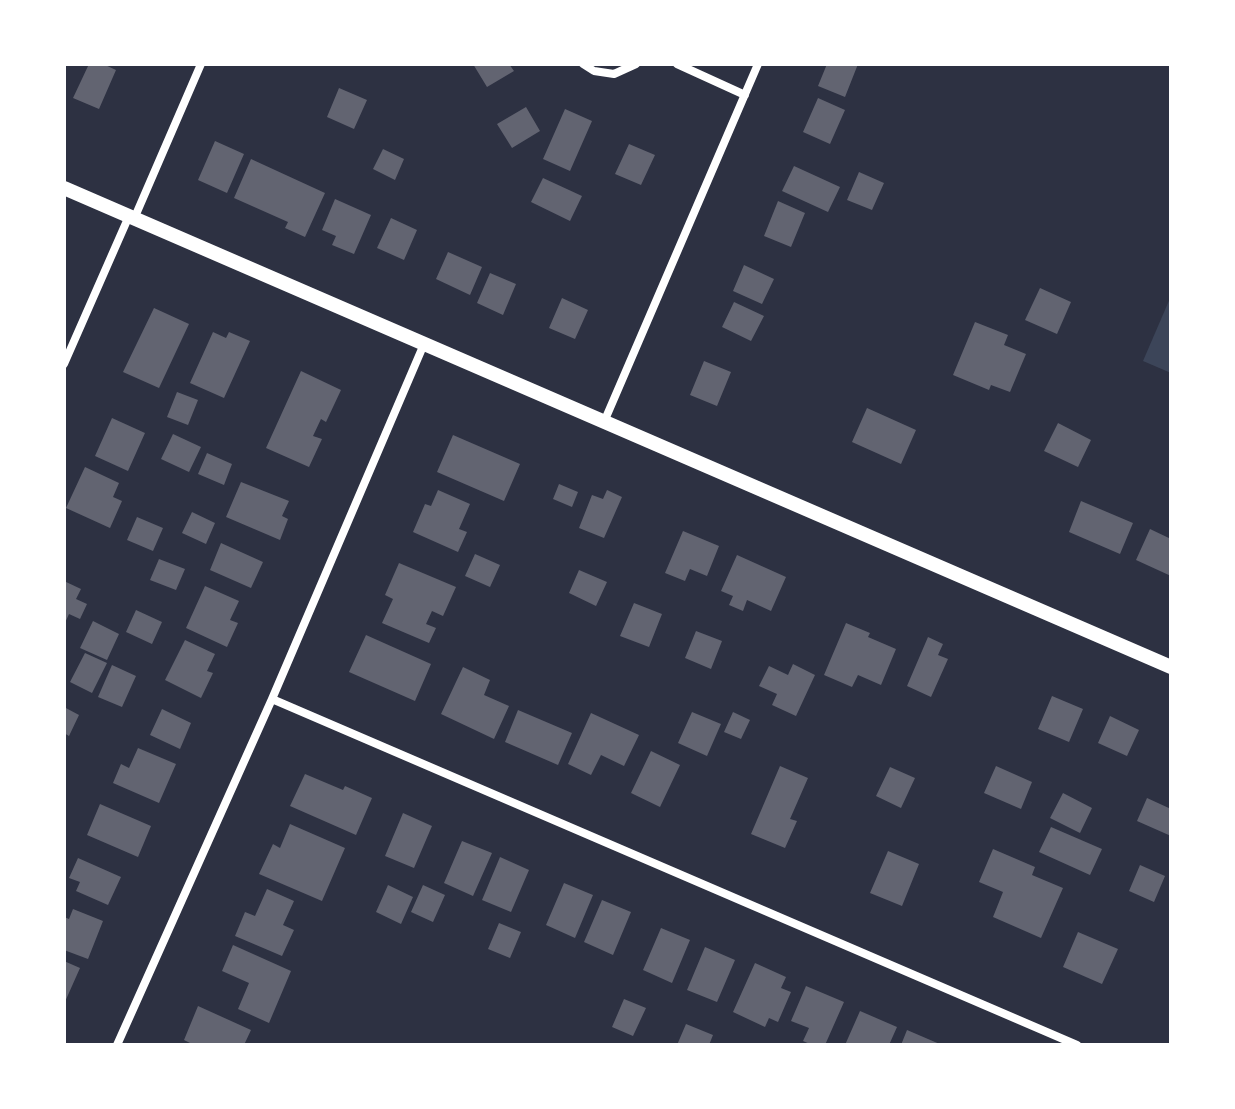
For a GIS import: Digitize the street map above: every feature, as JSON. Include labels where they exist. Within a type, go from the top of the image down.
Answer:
[{"type":"street","points":[[64,364],[201,64]]},
{"type":"street","points":[[583,64],[594,71],[614,74],[636,64]]},
{"type":"street","points":[[677,64],[745,95]]},
{"type":"street","points":[[604,422],[758,64]]},
{"type":"street","points":[[64,188],[1171,667]]},
{"type":"street","points":[[117,1045],[272,699],[424,344]]},
{"type":"street","points":[[272,699],[1077,1045]]},
{"type":"shaded area","points":[[1171,296],[1171,373],[1143,361]]},
{"type":"building","points":[[89,64],[103,64],[116,70],[99,109],[73,98]]},
{"type":"building","points":[[473,64],[509,64],[514,71],[487,87]]},
{"type":"building","points":[[827,64],[858,64],[845,97],[818,86]]},
{"type":"building","points":[[339,88],[367,100],[354,129],[327,117]]},
{"type":"building","points":[[818,98],[845,110],[830,144],[803,132]]},
{"type":"building","points":[[526,107],[540,131],[512,148],[497,124]]},
{"type":"building","points":[[565,109],[592,121],[570,171],[543,159]]},
{"type":"building","points":[[215,141],[244,154],[227,193],[198,180]]},
{"type":"building","points":[[629,144],[655,155],[641,185],[615,174]]},
{"type":"building","points":[[383,149],[404,159],[395,180],[373,169]]},
{"type":"building","points":[[251,159],[325,193],[305,237],[285,228],[288,222],[234,198]]},
{"type":"building","points":[[794,166],[840,187],[828,212],[782,191]]},
{"type":"building","points":[[859,172],[884,183],[872,210],[847,200]]},
{"type":"building","points":[[543,178],[582,196],[570,221],[531,202]]},
{"type":"building","points":[[335,199],[371,215],[354,254],[332,245],[336,236],[322,230]]},
{"type":"building","points":[[778,201],[805,213],[791,247],[764,236]]},
{"type":"building","points":[[391,218],[417,230],[404,260],[377,248]]},
{"type":"building","points":[[448,252],[482,267],[470,295],[436,279]]},
{"type":"building","points":[[744,265],[774,279],[762,304],[733,291]]},
{"type":"building","points":[[490,273],[516,284],[503,315],[477,303]]},
{"type":"building","points":[[1040,288],[1071,302],[1057,334],[1025,320]]},
{"type":"building","points":[[562,298],[588,310],[575,339],[549,328]]},
{"type":"building","points":[[734,302],[764,316],[751,341],[722,327]]},
{"type":"building","points":[[154,308],[189,324],[159,388],[123,372]]},
{"type":"building","points":[[975,322],[1008,335],[1004,345],[1026,354],[1010,392],[991,385],[989,390],[953,375]]},
{"type":"building","points":[[213,332],[226,338],[229,332],[250,341],[224,398],[190,383]]},
{"type":"building","points":[[704,361],[731,372],[717,406],[690,395]]},
{"type":"building","points":[[301,371],[341,390],[326,422],[321,419],[313,436],[322,439],[309,467],[266,448]]},
{"type":"building","points":[[177,392],[198,400],[188,425],[167,417]]},
{"type":"building","points":[[867,408],[916,430],[901,464],[852,442]]},
{"type":"building","points":[[112,418],[145,433],[128,471],[95,456]]},
{"type":"building","points":[[1058,423],[1091,440],[1078,467],[1044,451]]},
{"type":"building","points":[[173,434],[201,447],[189,472],[161,459]]},
{"type":"building","points":[[453,435],[520,464],[504,501],[437,472]]},
{"type":"building","points":[[207,453],[232,464],[224,485],[198,474]]},
{"type":"building","points":[[85,467],[119,483],[113,497],[122,501],[110,528],[66,508]]},
{"type":"building","points":[[241,482],[289,501],[282,516],[288,519],[280,540],[226,517]]},
{"type":"building","points":[[559,484],[578,492],[572,507],[553,499]]},
{"type":"building","points":[[438,490],[470,504],[459,529],[467,532],[458,552],[413,532],[425,504],[431,506]]},
{"type":"building","points":[[607,490],[622,497],[604,538],[579,528],[592,495],[603,499]]},
{"type":"building","points":[[1081,501],[1133,523],[1120,554],[1069,532]]},
{"type":"building","points":[[192,512],[215,523],[206,544],[182,533]]},
{"type":"building","points":[[137,517],[163,528],[153,551],[127,540]]},
{"type":"building","points":[[1150,529],[1171,539],[1171,576],[1136,560]]},
{"type":"building","points":[[683,531],[719,546],[707,576],[690,569],[685,581],[665,573]]},
{"type":"building","points":[[221,543],[263,562],[251,588],[210,570]]},
{"type":"building","points":[[475,554],[500,565],[490,587],[465,576]]},
{"type":"building","points":[[737,555],[786,577],[771,611],[747,600],[743,611],[729,605],[733,596],[721,591]]},
{"type":"building","points":[[159,559],[185,569],[176,590],[150,580]]},
{"type":"building","points":[[399,563],[456,587],[443,616],[432,611],[426,624],[436,628],[429,643],[382,623],[393,599],[385,595]]},
{"type":"building","points":[[579,570],[607,582],[596,606],[569,593]]},
{"type":"building","points":[[64,581],[81,589],[76,599],[87,604],[80,619],[69,614],[64,625]]},
{"type":"building","points":[[205,586],[239,601],[230,620],[238,623],[227,647],[186,628]]},
{"type":"building","points":[[634,603],[662,614],[649,647],[620,636]]},
{"type":"building","points":[[136,610],[162,622],[152,644],[126,632]]},
{"type":"building","points":[[93,621],[119,634],[107,660],[80,648]]},
{"type":"building","points":[[846,623],[896,649],[881,685],[858,675],[852,687],[824,675]]},
{"type":"building","points":[[696,631],[722,641],[711,669],[685,658]]},
{"type":"building","points":[[366,635],[431,664],[415,701],[349,672]]},
{"type":"building","points":[[928,637],[943,644],[938,655],[948,659],[931,697],[907,686]]},
{"type":"building","points":[[185,640],[215,654],[207,671],[213,673],[201,698],[165,680]]},
{"type":"building","points":[[85,653],[107,663],[92,693],[70,682]]},
{"type":"building","points":[[793,664],[815,675],[796,716],[772,705],[777,694],[759,686],[769,666],[788,675]]},
{"type":"building","points":[[112,665],[136,676],[122,707],[98,697]]},
{"type":"building","points":[[463,667],[490,680],[484,695],[509,706],[494,739],[441,714]]},
{"type":"building","points":[[1052,696],[1083,709],[1069,742],[1038,729]]},
{"type":"building","points":[[64,707],[79,715],[69,736],[64,733]]},
{"type":"building","points":[[162,709],[191,723],[180,749],[150,735]]},
{"type":"building","points":[[518,710],[572,733],[558,765],[505,742]]},
{"type":"building","points":[[692,712],[721,724],[707,756],[678,743]]},
{"type":"building","points":[[733,712],[750,720],[741,739],[724,732]]},
{"type":"building","points":[[591,713],[639,735],[624,766],[601,755],[591,775],[568,764]]},
{"type":"building","points":[[1110,716],[1139,730],[1127,756],[1098,743]]},
{"type":"building","points":[[138,748],[176,764],[159,803],[113,783],[121,764],[129,768]]},
{"type":"building","points":[[651,751],[680,765],[660,807],[631,793]]},
{"type":"building","points":[[780,766],[808,778],[790,819],[797,821],[785,848],[751,834]]},
{"type":"building","points":[[996,766],[1032,782],[1021,809],[984,793]]},
{"type":"building","points":[[890,767],[915,778],[901,808],[876,796]]},
{"type":"building","points":[[305,774],[372,798],[356,835],[290,806]]},
{"type":"building","points":[[1063,793],[1092,808],[1080,833],[1050,818]]},
{"type":"building","points":[[1147,798],[1171,809],[1171,836],[1137,821]]},
{"type":"building","points":[[100,804],[151,826],[138,857],[87,835]]},
{"type":"building","points":[[403,813],[432,826],[414,868],[385,856]]},
{"type":"building","points":[[290,824],[345,848],[322,901],[259,874],[273,844],[280,848]]},
{"type":"building","points":[[1051,827],[1102,849],[1090,875],[1039,852]]},
{"type":"building","points":[[462,841],[492,853],[473,896],[444,883]]},
{"type":"building","points":[[993,849],[1035,867],[1032,875],[1063,888],[1041,938],[993,917],[1003,892],[979,882]]},
{"type":"building","points":[[888,851],[919,864],[902,906],[870,893]]},
{"type":"building","points":[[500,857],[529,870],[511,912],[482,900]]},
{"type":"building","points":[[78,858],[121,877],[108,905],[76,891],[80,882],[69,878]]},
{"type":"building","points":[[1140,865],[1165,876],[1154,902],[1129,891]]},
{"type":"building","points":[[564,883],[593,895],[575,938],[546,925]]},
{"type":"building","points":[[388,885],[413,897],[401,924],[376,912]]},
{"type":"building","points":[[423,885],[445,895],[433,922],[411,912]]},
{"type":"building","points":[[267,889],[294,901],[283,925],[294,930],[282,956],[235,936],[245,912],[255,916]]},
{"type":"building","points":[[602,900],[631,912],[613,955],[584,942]]},
{"type":"building","points":[[73,909],[103,921],[88,959],[64,950],[64,917],[69,919]]},
{"type":"building","points":[[499,923],[521,932],[510,958],[488,949]]},
{"type":"building","points":[[661,928],[690,940],[672,983],[643,970]]},
{"type":"building","points":[[1078,932],[1118,949],[1102,984],[1063,967]]},
{"type":"building","points":[[233,945],[291,971],[269,1023],[238,1009],[249,983],[222,971]]},
{"type":"building","points":[[705,947],[735,960],[717,1002],[687,990]]},
{"type":"building","points":[[64,961],[80,968],[64,1004]]},
{"type":"building","points":[[755,963],[786,977],[781,988],[791,992],[778,1022],[769,1018],[765,1027],[733,1012]]},
{"type":"building","points":[[806,986],[844,1002],[825,1045],[803,1041],[809,1028],[791,1021]]},
{"type":"building","points":[[624,999],[646,1008],[633,1036],[612,1027]]},
{"type":"building","points":[[198,1006],[251,1030],[244,1045],[194,1045],[184,1040]]},
{"type":"building","points":[[860,1011],[897,1027],[889,1045],[845,1045]]},
{"type":"building","points":[[686,1024],[713,1035],[709,1045],[677,1045]]},
{"type":"building","points":[[907,1030],[942,1045],[901,1045]]}]
